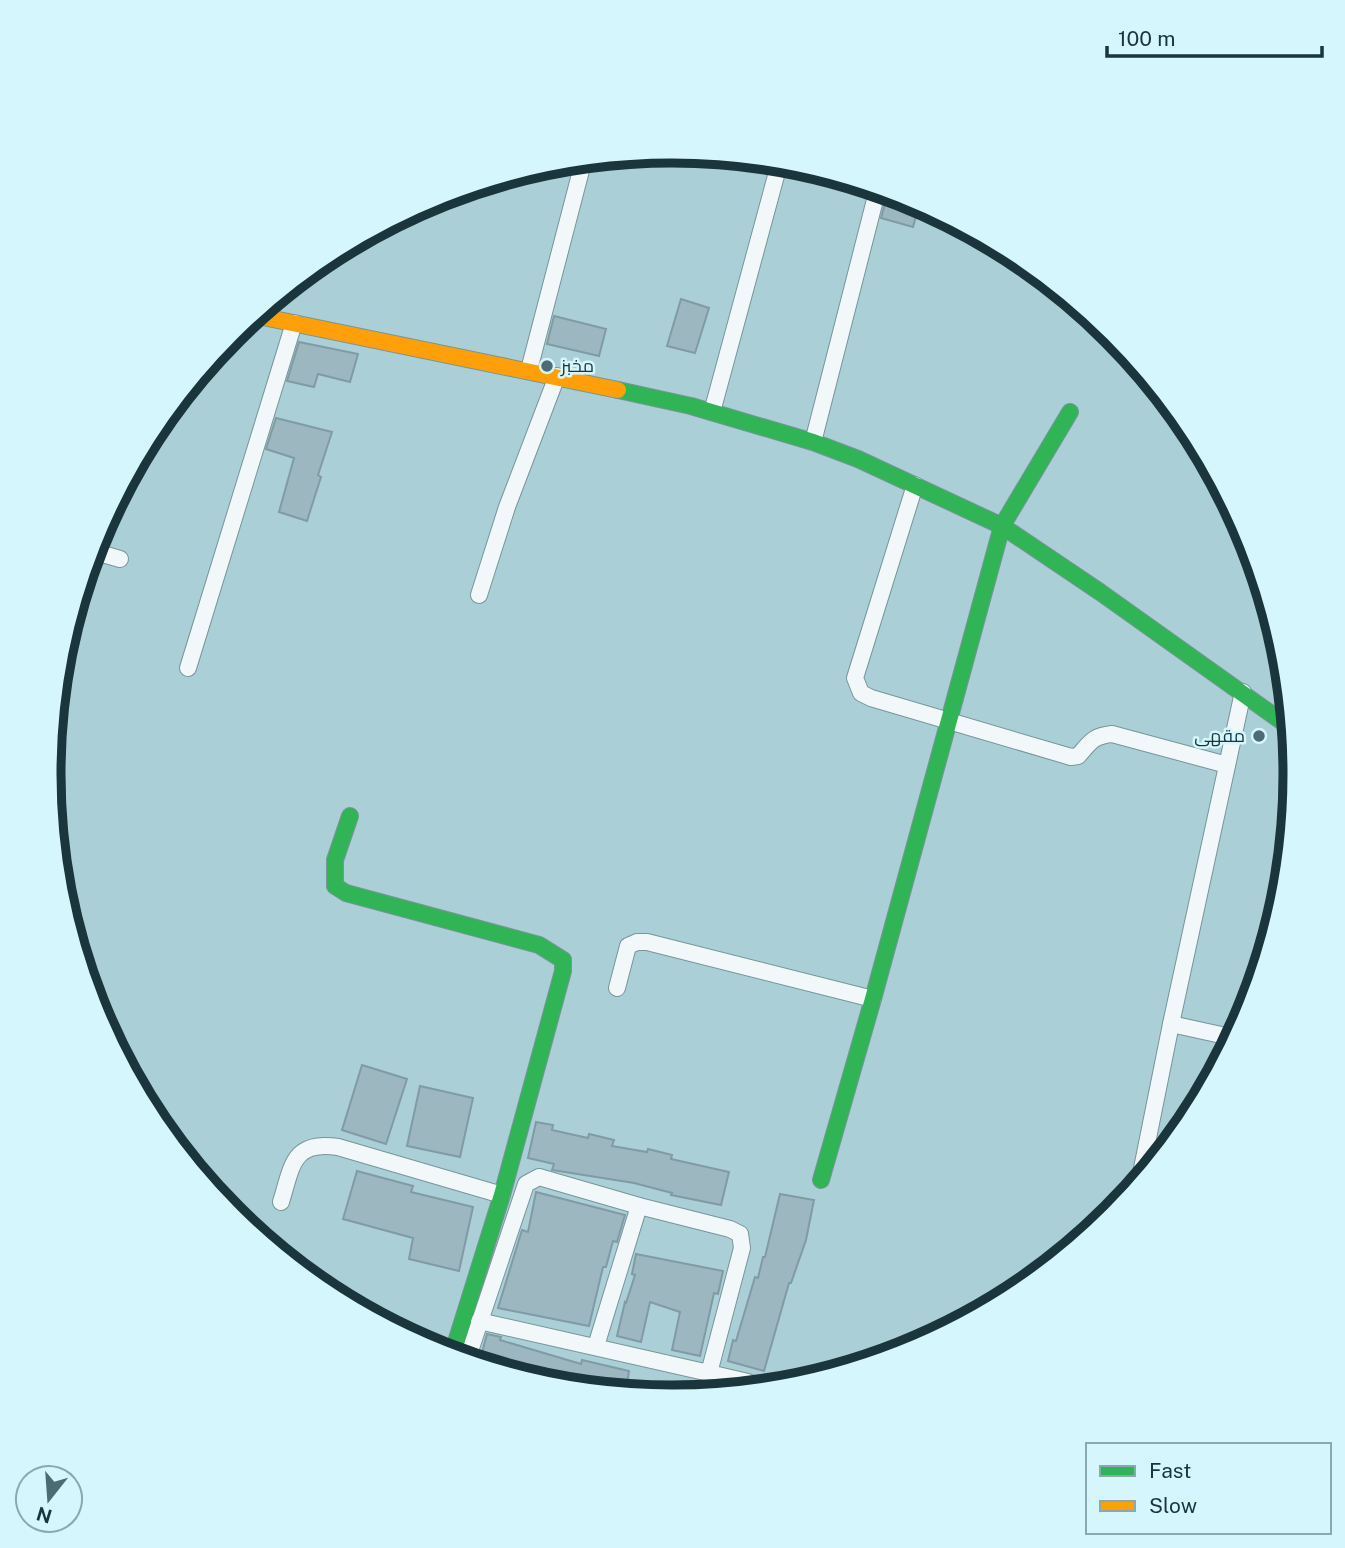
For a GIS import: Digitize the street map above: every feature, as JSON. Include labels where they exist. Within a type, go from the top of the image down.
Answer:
[{"type":"street","points":[[529,370],[581,170]]},
{"type":"street","points":[[712,412],[777,172]]},
{"type":"street","points":[[813,442],[876,197]]},
{"type":"street","points":[[266,317],[529,370],[712,412],[813,442],[858,459],[1002,526],[1281,720]]},
{"type":"street","points":[[188,668],[294,323]]},
{"type":"street","points":[[479,595],[507,507],[557,376]]},
{"type":"street","points":[[821,1181],[1002,526],[1070,412]]},
{"type":"street","points":[[915,485],[855,678],[861,693],[948,723],[1071,757],[1078,756],[1088,743],[1100,735],[1112,734],[1227,765]]},
{"type":"street","points":[[103,554],[120,559]]},
{"type":"street","points":[[1143,1163],[1243,692]]},
{"type":"street","points":[[350,816],[335,863],[332,877],[335,886],[346,893],[539,945],[553,951],[563,960],[563,971],[502,1195],[455,1345]]},
{"type":"street","points":[[617,988],[628,946],[637,942],[648,942],[873,999]]},
{"type":"street","points":[[1171,1024],[1225,1036]]},
{"type":"street","points":[[281,1202],[295,1158],[306,1149],[319,1144],[338,1147],[502,1195]]},
{"type":"street","points":[[470,1351],[526,1184],[540,1177],[740,1234],[742,1248],[709,1373]]},
{"type":"street","points":[[596,1346],[639,1206]]},
{"type":"street","points":[[479,1321],[743,1381]]},
{"type":"building","points":[[886,201],[917,214],[913,227],[881,218]]},
{"type":"building","points":[[681,299],[709,308],[695,353],[667,346]]},
{"type":"building","points":[[554,316],[606,329],[599,356],[547,344]]},
{"type":"building","points":[[299,342],[358,354],[350,382],[318,374],[314,387],[287,381]]},
{"type":"building","points":[[276,418],[332,432],[307,521],[279,512],[294,458],[266,449]]},
{"type":"building","points":[[362,1065],[407,1079],[386,1144],[342,1130]]},
{"type":"building","points":[[420,1086],[473,1098],[460,1157],[407,1146]]},
{"type":"building","points":[[536,1122],[553,1125],[552,1130],[588,1138],[589,1134],[614,1140],[612,1146],[647,1152],[648,1149],[672,1155],[671,1159],[729,1172],[721,1205],[671,1195],[672,1193],[634,1183],[552,1170],[554,1164],[528,1158]]},
{"type":"building","points":[[357,1171],[413,1186],[411,1192],[473,1207],[459,1271],[409,1259],[413,1238],[343,1219]]},
{"type":"building","points":[[536,1192],[625,1215],[617,1242],[613,1241],[606,1267],[603,1267],[589,1326],[498,1308],[522,1230],[528,1232]]},
{"type":"building","points":[[780,1194],[814,1200],[806,1240],[789,1283],[764,1371],[728,1361],[755,1277],[758,1278],[765,1257]]},
{"type":"building","points":[[636,1254],[723,1271],[718,1294],[714,1293],[700,1356],[672,1350],[680,1312],[650,1302],[641,1342],[617,1336],[635,1275],[632,1274]]},
{"type":"building","points":[[487,1334],[581,1364],[582,1360],[629,1371],[627,1383],[553,1374],[482,1355]]},
{"type":"traffic: fast","points":[[618,390],[691,406],[813,442],[858,459],[1002,526],[1281,721]]},
{"type":"traffic: fast","points":[[821,1180],[1002,526],[1070,412]]},
{"type":"traffic: fast","points":[[350,816],[335,860],[335,886],[346,893],[539,945],[563,960],[563,971],[502,1195],[455,1345]]},
{"type":"traffic: slow","points":[[266,317],[618,390]]},
{"type":"place","name":"مخبز","points":[[547,366]]},
{"type":"place","name":"مقهى","points":[[1259,736]]}]
